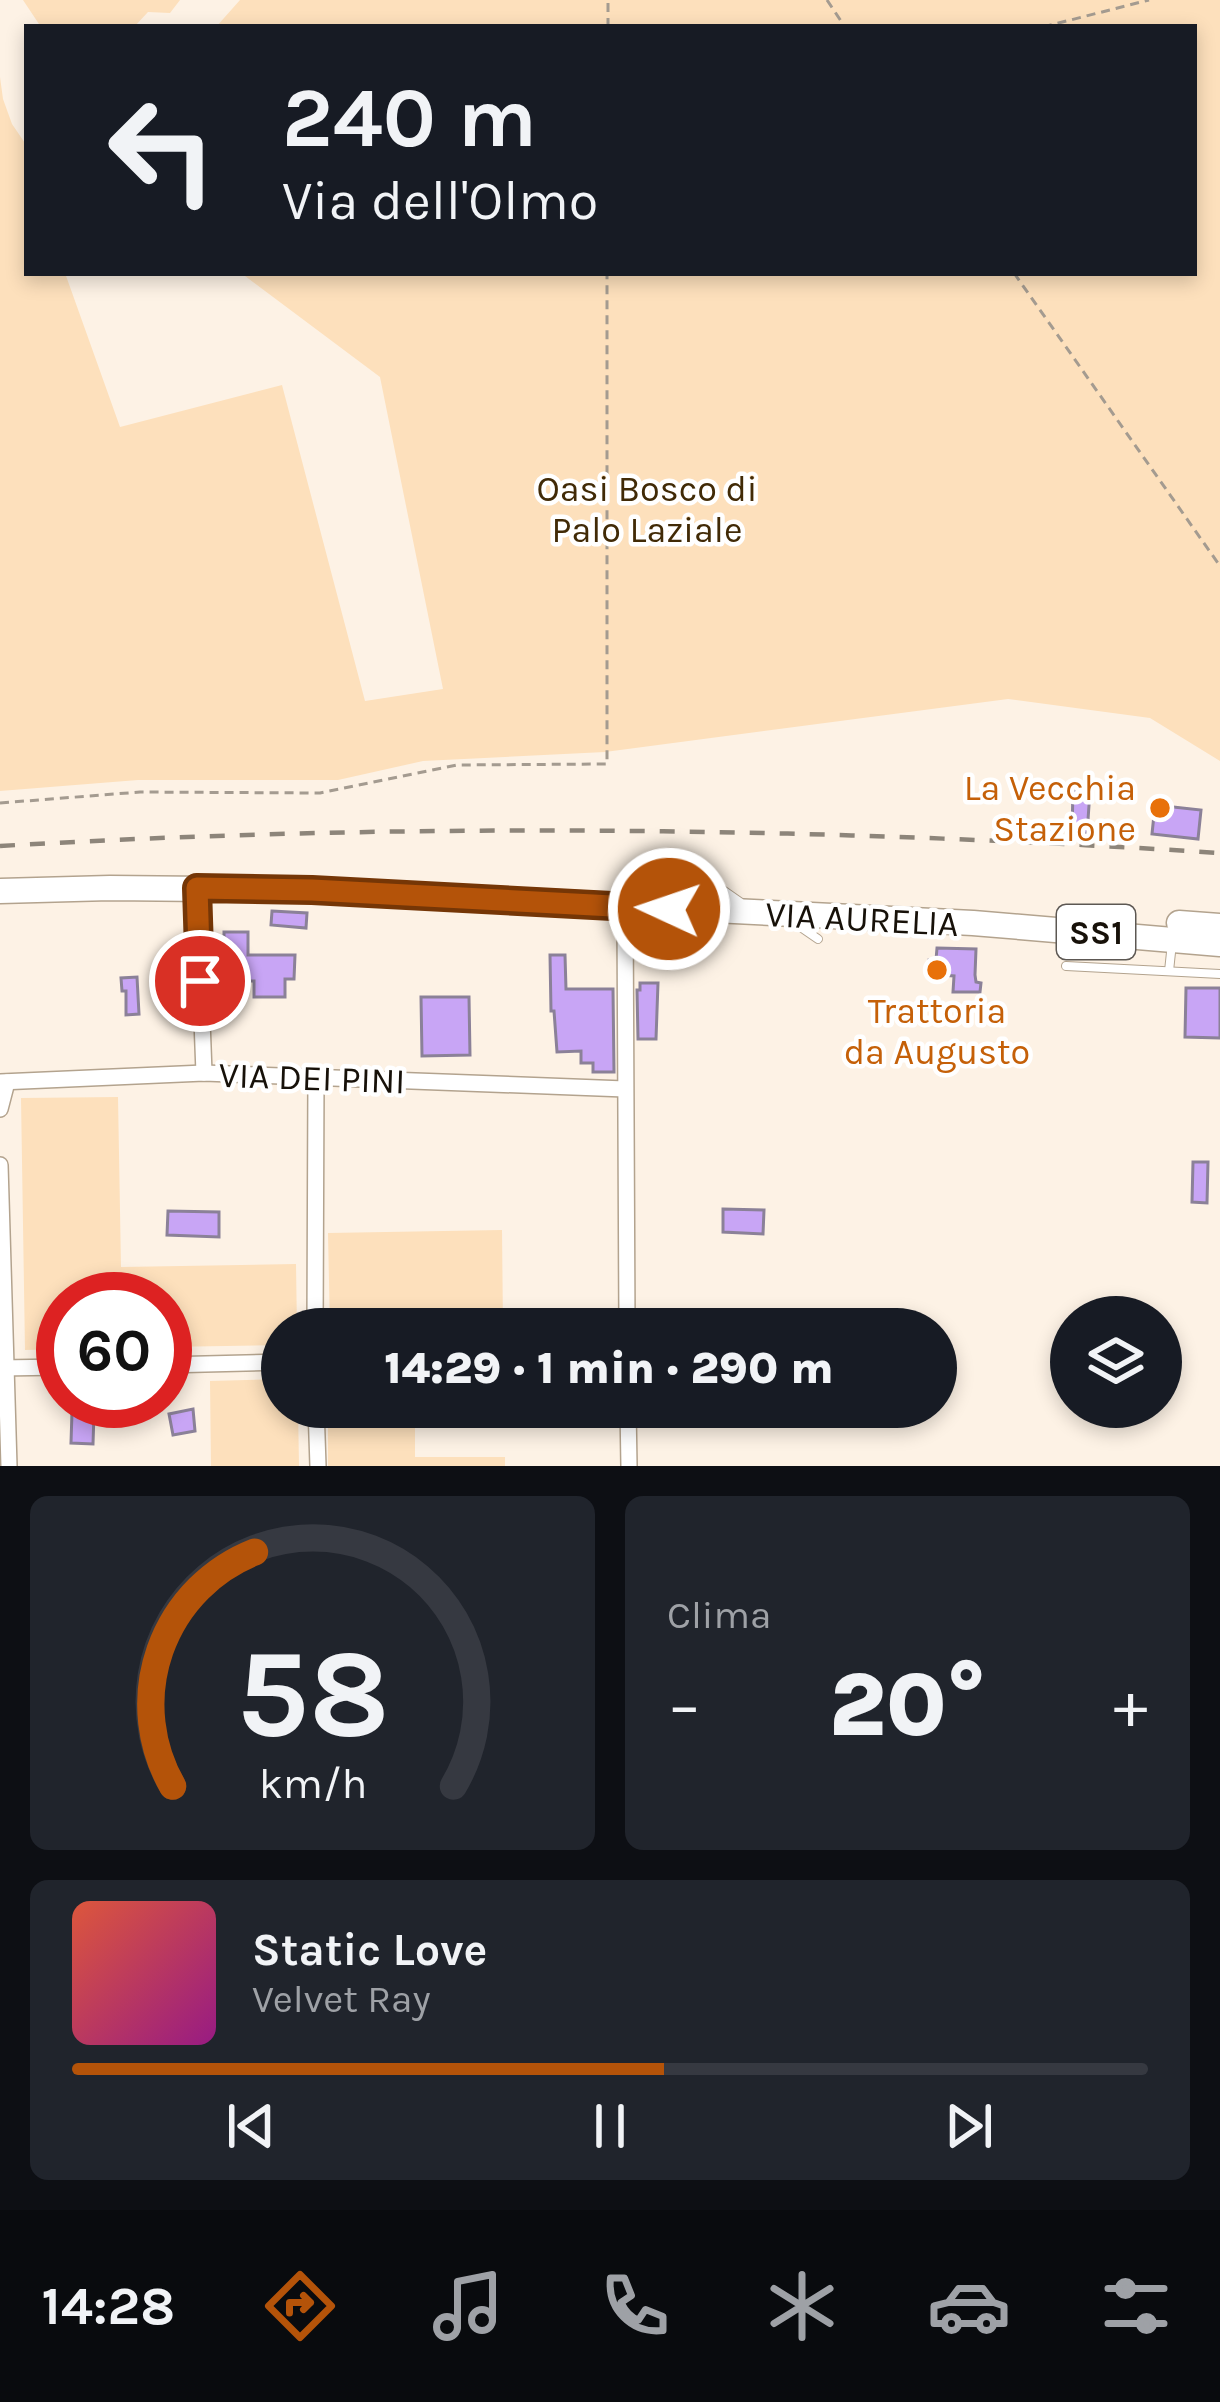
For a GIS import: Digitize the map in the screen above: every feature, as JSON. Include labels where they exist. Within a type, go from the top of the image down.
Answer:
[{"type":"main road","name":"VIA AURELIA","points":[[0,891],[312,890],[973,923],[1220,944]]},
{"type":"main road","points":[[973,923],[1108,919],[1220,926]]},
{"type":"street","points":[[197,888],[204,1073]]},
{"type":"street","points":[[626,907],[627,1308]]},
{"type":"street","name":"VIA DEI PINI","points":[[3,1082],[204,1073],[625,1089]]},
{"type":"street","points":[[315,1308],[316,1076]]},
{"type":"street","points":[[0,1109],[3,1082]]},
{"type":"street","points":[[0,1166],[9,1466]]},
{"type":"street","points":[[192,1364],[261,1363]]},
{"type":"street","points":[[3,1368],[36,1367]]},
{"type":"street","points":[[317,1428],[318,1466]]},
{"type":"street","points":[[628,1428],[629,1466]]},
{"type":"lane","points":[[800,915],[802,928],[818,939]]},
{"type":"lane","points":[[1169,971],[1172,938]]},
{"type":"lane","points":[[1066,966],[1219,974],[1220,944]]},
{"type":"path","points":[[1055,24],[1149,0]]},
{"type":"path","points":[[0,803],[140,792],[320,793],[457,765],[607,764],[608,276]]},
{"type":"path","points":[[1017,276],[1220,566]]},
{"type":"green space","points":[[23,0],[180,0],[170,13],[148,12],[137,24],[39,24]]},
{"type":"green space","name":"Oasi Bosco di Palo Laziale","points":[[240,0],[1220,0],[1220,761],[1150,718],[1008,699],[605,752],[423,761],[338,780],[138,780],[0,791],[0,77],[12,124],[24,142],[24,276],[66,276],[120,427],[282,385],[365,701],[443,689],[380,377],[245,276],[1197,276],[1197,24],[219,24]]},
{"type":"green space","points":[[118,1097],[121,1267],[296,1264],[297,1308],[261,1308],[261,1345],[192,1347],[192,1272],[36,1272],[36,1350],[25,1350],[21,1098]]},
{"type":"green space","points":[[502,1230],[503,1308],[330,1308],[328,1233]]},
{"type":"green space","points":[[261,1380],[261,1428],[298,1428],[299,1466],[211,1466],[210,1381]]},
{"type":"green space","points":[[328,1428],[415,1428],[415,1457],[505,1457],[505,1466],[328,1466]]},
{"type":"building","points":[[1073,790],[1090,791],[1087,834],[1072,832]]},
{"type":"building","points":[[1155,805],[1201,810],[1198,839],[1152,834]]},
{"type":"building","points":[[272,911],[307,913],[306,928],[271,925]]},
{"type":"building","points":[[224,932],[248,932],[248,955],[295,955],[294,979],[285,979],[285,997],[254,997],[254,981],[230,981],[230,945],[224,945]]},
{"type":"building","name":"Trattoria da Augusto","points":[[937,948],[976,949],[980,992],[953,992],[954,976],[928,974],[929,960],[936,960]]},
{"type":"building","points":[[550,955],[565,955],[566,989],[613,989],[614,1072],[593,1072],[593,1063],[581,1063],[581,1051],[557,1052]]},
{"type":"building","points":[[137,977],[139,1014],[126,1015],[121,978]]},
{"type":"building","points":[[640,983],[658,983],[656,1039],[638,1039]]},
{"type":"building","points":[[1186,988],[1220,988],[1220,1038],[1185,1037]]},
{"type":"building","points":[[421,997],[469,997],[470,1055],[422,1056]]},
{"type":"building","points":[[1193,1162],[1208,1162],[1207,1203],[1192,1202]]},
{"type":"building","points":[[723,1209],[764,1210],[763,1234],[723,1232]]},
{"type":"building","points":[[168,1211],[219,1212],[219,1237],[167,1235]]},
{"type":"building","points":[[192,1409],[195,1431],[173,1435],[172,1428],[192,1428]]},
{"type":"building","points":[[71,1428],[94,1428],[93,1444],[71,1443]]},
{"type":"railway","points":[[0,846],[305,833],[610,831],[915,838],[1220,853]]},
{"type":"place","name":"La Vecchia Stazione","points":[[1160,808]]},
{"type":"place","name":"Trattoria da Augusto","points":[[937,970]]},
{"type":"route","points":[[200,981],[197,888],[669,909]]}]
